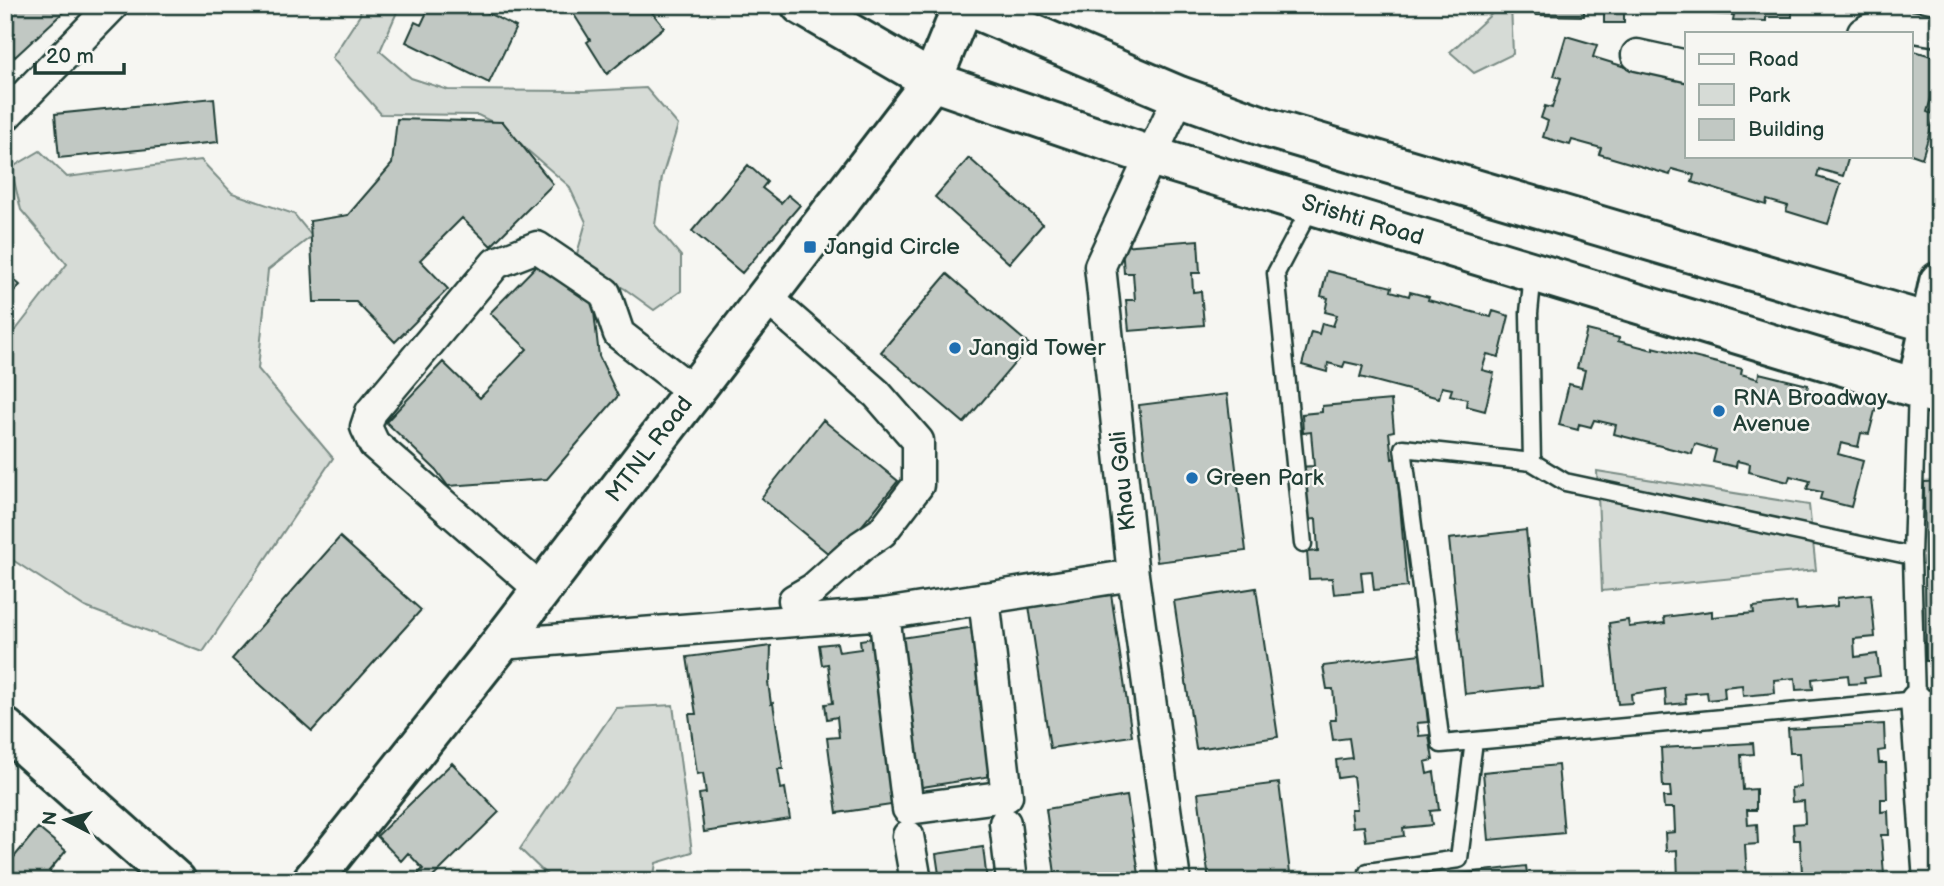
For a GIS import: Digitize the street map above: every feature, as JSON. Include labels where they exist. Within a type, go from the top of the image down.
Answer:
[{"type":"main road","name":"Srishti Road","points":[[801,5],[932,81],[1151,156],[1928,391]]},
{"type":"main road","name":"MTNL Road","points":[[312,881],[500,643],[932,81],[964,5]]},
{"type":"main road","points":[[964,5],[1179,96],[1268,128],[1934,324]]},
{"type":"main road","points":[[1928,391],[1939,282]]},
{"type":"main road","points":[[5,728],[176,881]]},
{"type":"street","points":[[5,116],[113,5]]},
{"type":"street","points":[[1864,32],[1874,25],[1892,24],[1939,31]]},
{"type":"street","points":[[1637,55],[1685,66]]},
{"type":"street","name":"Khau Gali","points":[[1175,881],[1133,575],[1100,266],[1179,96]]},
{"type":"street","points":[[541,590],[374,444],[366,427],[371,412],[496,263],[537,247],[605,293],[619,334],[694,391]]},
{"type":"street","points":[[766,297],[877,394],[918,440],[918,485],[890,523],[882,532],[861,545],[813,589],[794,600]]},
{"type":"street","points":[[500,643],[884,614],[1133,575]]},
{"type":"street","points":[[884,614],[908,809],[1007,796],[984,598]]},
{"type":"street","points":[[1927,699],[1929,881]]},
{"type":"street","points":[[1005,823],[1013,881]]},
{"type":"street","points":[[908,836],[916,881]]},
{"type":"lane","points":[[1303,544],[1276,273],[1312,205]]},
{"type":"lane","points":[[1532,462],[1529,313],[1534,272]]},
{"type":"lane","points":[[1912,556],[1564,482],[1532,462],[1403,448],[1441,744],[1927,699],[1912,556],[1928,391]]},
{"type":"lane","points":[[1368,872],[1459,859],[1474,741]]},
{"type":"green space","points":[[361,5],[400,5],[380,51],[411,78],[448,90],[584,91],[646,88],[678,125],[662,177],[655,225],[681,256],[681,291],[654,310],[625,289],[575,261],[586,222],[569,186],[507,129],[478,115],[381,114],[332,58],[360,15]]},
{"type":"green space","points":[[1498,5],[1511,5],[1513,54],[1474,73],[1450,52],[1495,11]]},
{"type":"green space","points":[[40,151],[67,177],[201,160],[232,193],[294,214],[312,236],[268,270],[258,369],[333,458],[203,652],[85,607],[5,555],[5,344],[67,264],[21,210],[11,168]]},
{"type":"green space","points":[[1597,471],[1809,505],[1816,570],[1602,591]]},
{"type":"green space","points":[[673,705],[692,852],[656,863],[653,881],[553,881],[520,849],[616,708]]},
{"type":"building","points":[[5,5],[71,5],[15,57],[5,46]]},
{"type":"building","points":[[424,5],[472,5],[516,27],[489,83],[406,42],[415,22],[421,25],[427,12],[422,10]]},
{"type":"building","points":[[568,5],[646,5],[664,27],[607,74]]},
{"type":"building","points":[[1536,5],[1584,5],[1584,16],[1536,15]]},
{"type":"building","points":[[1599,5],[1624,5],[1624,23],[1604,23],[1604,10],[1599,10]]},
{"type":"building","points":[[1710,5],[1792,5],[1792,17],[1766,17],[1766,21],[1733,20],[1734,15],[1710,14]]},
{"type":"building","points":[[1566,36],[1597,45],[1593,57],[1645,73],[1647,68],[1685,75],[1685,158],[1848,158],[1843,176],[1819,169],[1817,177],[1841,184],[1828,224],[1786,211],[1788,206],[1767,200],[1766,205],[1692,182],[1694,175],[1672,169],[1670,175],[1599,154],[1601,148],[1572,140],[1570,145],[1543,137],[1548,121],[1541,118],[1545,106],[1552,108],[1561,78],[1554,76]]},
{"type":"building","points":[[1912,50],[1938,58],[1939,97],[1932,95],[1927,112],[1935,115],[1922,158],[1912,154]]},
{"type":"building","points":[[214,98],[218,142],[59,158],[55,114]]},
{"type":"building","points":[[397,119],[503,122],[553,184],[491,246],[462,218],[420,260],[448,289],[395,342],[356,302],[314,302],[310,221],[348,215],[392,164]]},
{"type":"building","points":[[969,158],[1043,224],[1009,263],[935,197]]},
{"type":"building","points":[[748,165],[767,182],[762,188],[781,203],[788,195],[800,205],[742,273],[692,231]]},
{"type":"building","points":[[1198,240],[1200,273],[1192,273],[1193,292],[1201,291],[1204,325],[1129,331],[1126,300],[1135,300],[1133,273],[1124,273],[1122,246]]},
{"type":"building","points":[[544,258],[593,303],[599,356],[618,396],[547,479],[448,486],[436,470],[386,422],[443,362],[480,398],[527,349],[490,313]]},
{"type":"building","points":[[1327,271],[1392,287],[1391,291],[1409,296],[1410,292],[1429,297],[1428,300],[1491,317],[1493,311],[1509,316],[1499,357],[1487,354],[1482,370],[1494,373],[1485,411],[1466,406],[1467,399],[1450,395],[1452,389],[1442,387],[1439,398],[1360,377],[1363,366],[1345,362],[1343,367],[1328,363],[1327,372],[1302,365],[1311,332],[1319,334],[1322,323],[1333,326],[1337,315],[1325,312],[1328,298],[1321,296]]},
{"type":"building","points":[[5,272],[20,285],[5,302]]},
{"type":"building","name":"Jangid Tower","points":[[947,274],[1030,345],[964,423],[881,352]]},
{"type":"building","name":"RNA Broadway Avenue","points":[[1587,330],[1653,350],[1653,347],[1742,369],[1741,374],[1758,379],[1759,373],[1808,385],[1807,390],[1846,400],[1847,395],[1877,403],[1869,434],[1861,433],[1858,447],[1841,443],[1838,454],[1863,461],[1851,507],[1820,499],[1822,492],[1807,489],[1810,481],[1790,476],[1788,482],[1749,472],[1750,464],[1737,461],[1736,467],[1713,462],[1716,450],[1695,444],[1692,454],[1614,434],[1616,425],[1594,420],[1591,427],[1579,424],[1578,430],[1559,425],[1569,384],[1581,387],[1585,370],[1577,368]]},
{"type":"building","name":"Green Park","points":[[1227,394],[1246,551],[1157,562],[1139,405]]},
{"type":"building","points":[[1391,400],[1394,431],[1389,432],[1392,459],[1396,458],[1407,587],[1374,590],[1372,571],[1361,572],[1363,591],[1334,594],[1332,578],[1309,579],[1307,552],[1318,551],[1316,519],[1304,520],[1299,467],[1314,466],[1311,432],[1303,433],[1302,414],[1322,412],[1322,406]]},
{"type":"building","points":[[823,420],[898,481],[835,559],[761,498]]},
{"type":"building","points":[[1939,481],[1939,661],[1926,661],[1924,482]]},
{"type":"building","points":[[1526,530],[1542,686],[1465,694],[1449,539]]},
{"type":"building","points":[[340,537],[421,610],[312,731],[232,659]]},
{"type":"building","points":[[1110,587],[1132,736],[1050,748],[1028,599]]},
{"type":"building","points":[[1256,588],[1278,737],[1196,749],[1174,601]]},
{"type":"building","points":[[1871,594],[1875,637],[1854,639],[1855,657],[1877,654],[1880,676],[1864,678],[1865,683],[1849,684],[1848,675],[1812,679],[1813,689],[1796,690],[1795,678],[1774,680],[1775,693],[1743,696],[1742,685],[1724,687],[1725,698],[1708,700],[1707,692],[1685,694],[1686,703],[1666,705],[1665,689],[1631,694],[1632,703],[1618,704],[1609,623],[1628,620],[1629,627],[1665,623],[1664,617],[1712,611],[1712,617],[1754,613],[1753,607],[1796,602],[1797,610],[1837,606],[1837,598]]},
{"type":"building","points":[[976,627],[998,775],[916,788],[894,639]]},
{"type":"building","points":[[879,637],[889,747],[885,747],[888,769],[894,768],[898,804],[837,813],[827,738],[839,737],[837,717],[827,719],[825,704],[833,703],[828,664],[822,665],[819,645],[837,643],[839,652],[861,649],[860,640]]},
{"type":"building","points":[[771,646],[768,682],[783,769],[778,769],[781,789],[785,788],[790,819],[704,832],[699,794],[706,793],[703,773],[697,774],[689,714],[696,714],[687,657]]},
{"type":"building","points":[[1420,654],[1428,722],[1417,723],[1419,736],[1429,735],[1433,760],[1425,762],[1427,774],[1434,772],[1439,810],[1430,811],[1432,825],[1403,828],[1404,836],[1366,841],[1364,826],[1353,827],[1351,809],[1357,809],[1353,776],[1338,778],[1336,760],[1352,758],[1349,738],[1333,740],[1330,720],[1336,720],[1333,689],[1327,689],[1323,666]]},
{"type":"building","points":[[1936,717],[1939,717],[1939,796]]},
{"type":"building","points":[[1884,724],[1885,750],[1878,751],[1879,763],[1886,763],[1887,799],[1881,799],[1881,812],[1888,811],[1889,835],[1881,835],[1884,875],[1891,875],[1891,881],[1796,881],[1795,874],[1802,873],[1800,840],[1794,840],[1793,824],[1805,823],[1804,801],[1792,802],[1791,788],[1801,787],[1799,753],[1790,753],[1788,729]]},
{"type":"building","points":[[1753,743],[1754,754],[1741,755],[1743,790],[1756,789],[1756,810],[1747,810],[1748,825],[1757,824],[1758,844],[1745,845],[1747,879],[1760,878],[1760,881],[1719,881],[1719,876],[1696,878],[1696,881],[1678,881],[1677,850],[1666,851],[1665,833],[1675,832],[1674,808],[1664,808],[1663,797],[1671,797],[1670,787],[1663,787],[1661,748]]},
{"type":"building","points":[[452,763],[499,812],[429,881],[420,881],[416,876],[423,869],[408,853],[401,861],[377,836]]},
{"type":"building","points":[[1558,765],[1564,833],[1489,840],[1483,772]]},
{"type":"building","points":[[1279,783],[1291,881],[1209,881],[1198,793]]},
{"type":"building","points":[[1127,796],[1140,881],[1056,881],[1046,809]]},
{"type":"building","points":[[38,828],[66,851],[49,871],[61,881],[12,881],[5,875],[5,868]]},
{"type":"building","points":[[983,847],[987,881],[940,881],[936,854]]},
{"type":"building","points":[[1526,866],[1528,881],[1398,881]]},
{"type":"building","points":[[761,873],[790,881],[759,881]]},
{"type":"place","name":"Jangid Circle","points":[[810,247]]},
{"type":"place","name":"Jangid Tower","points":[[955,348]]},
{"type":"place","name":"RNA Broadway Avenue","points":[[1719,411]]},
{"type":"place","name":"Green Park","points":[[1192,478]]}]
